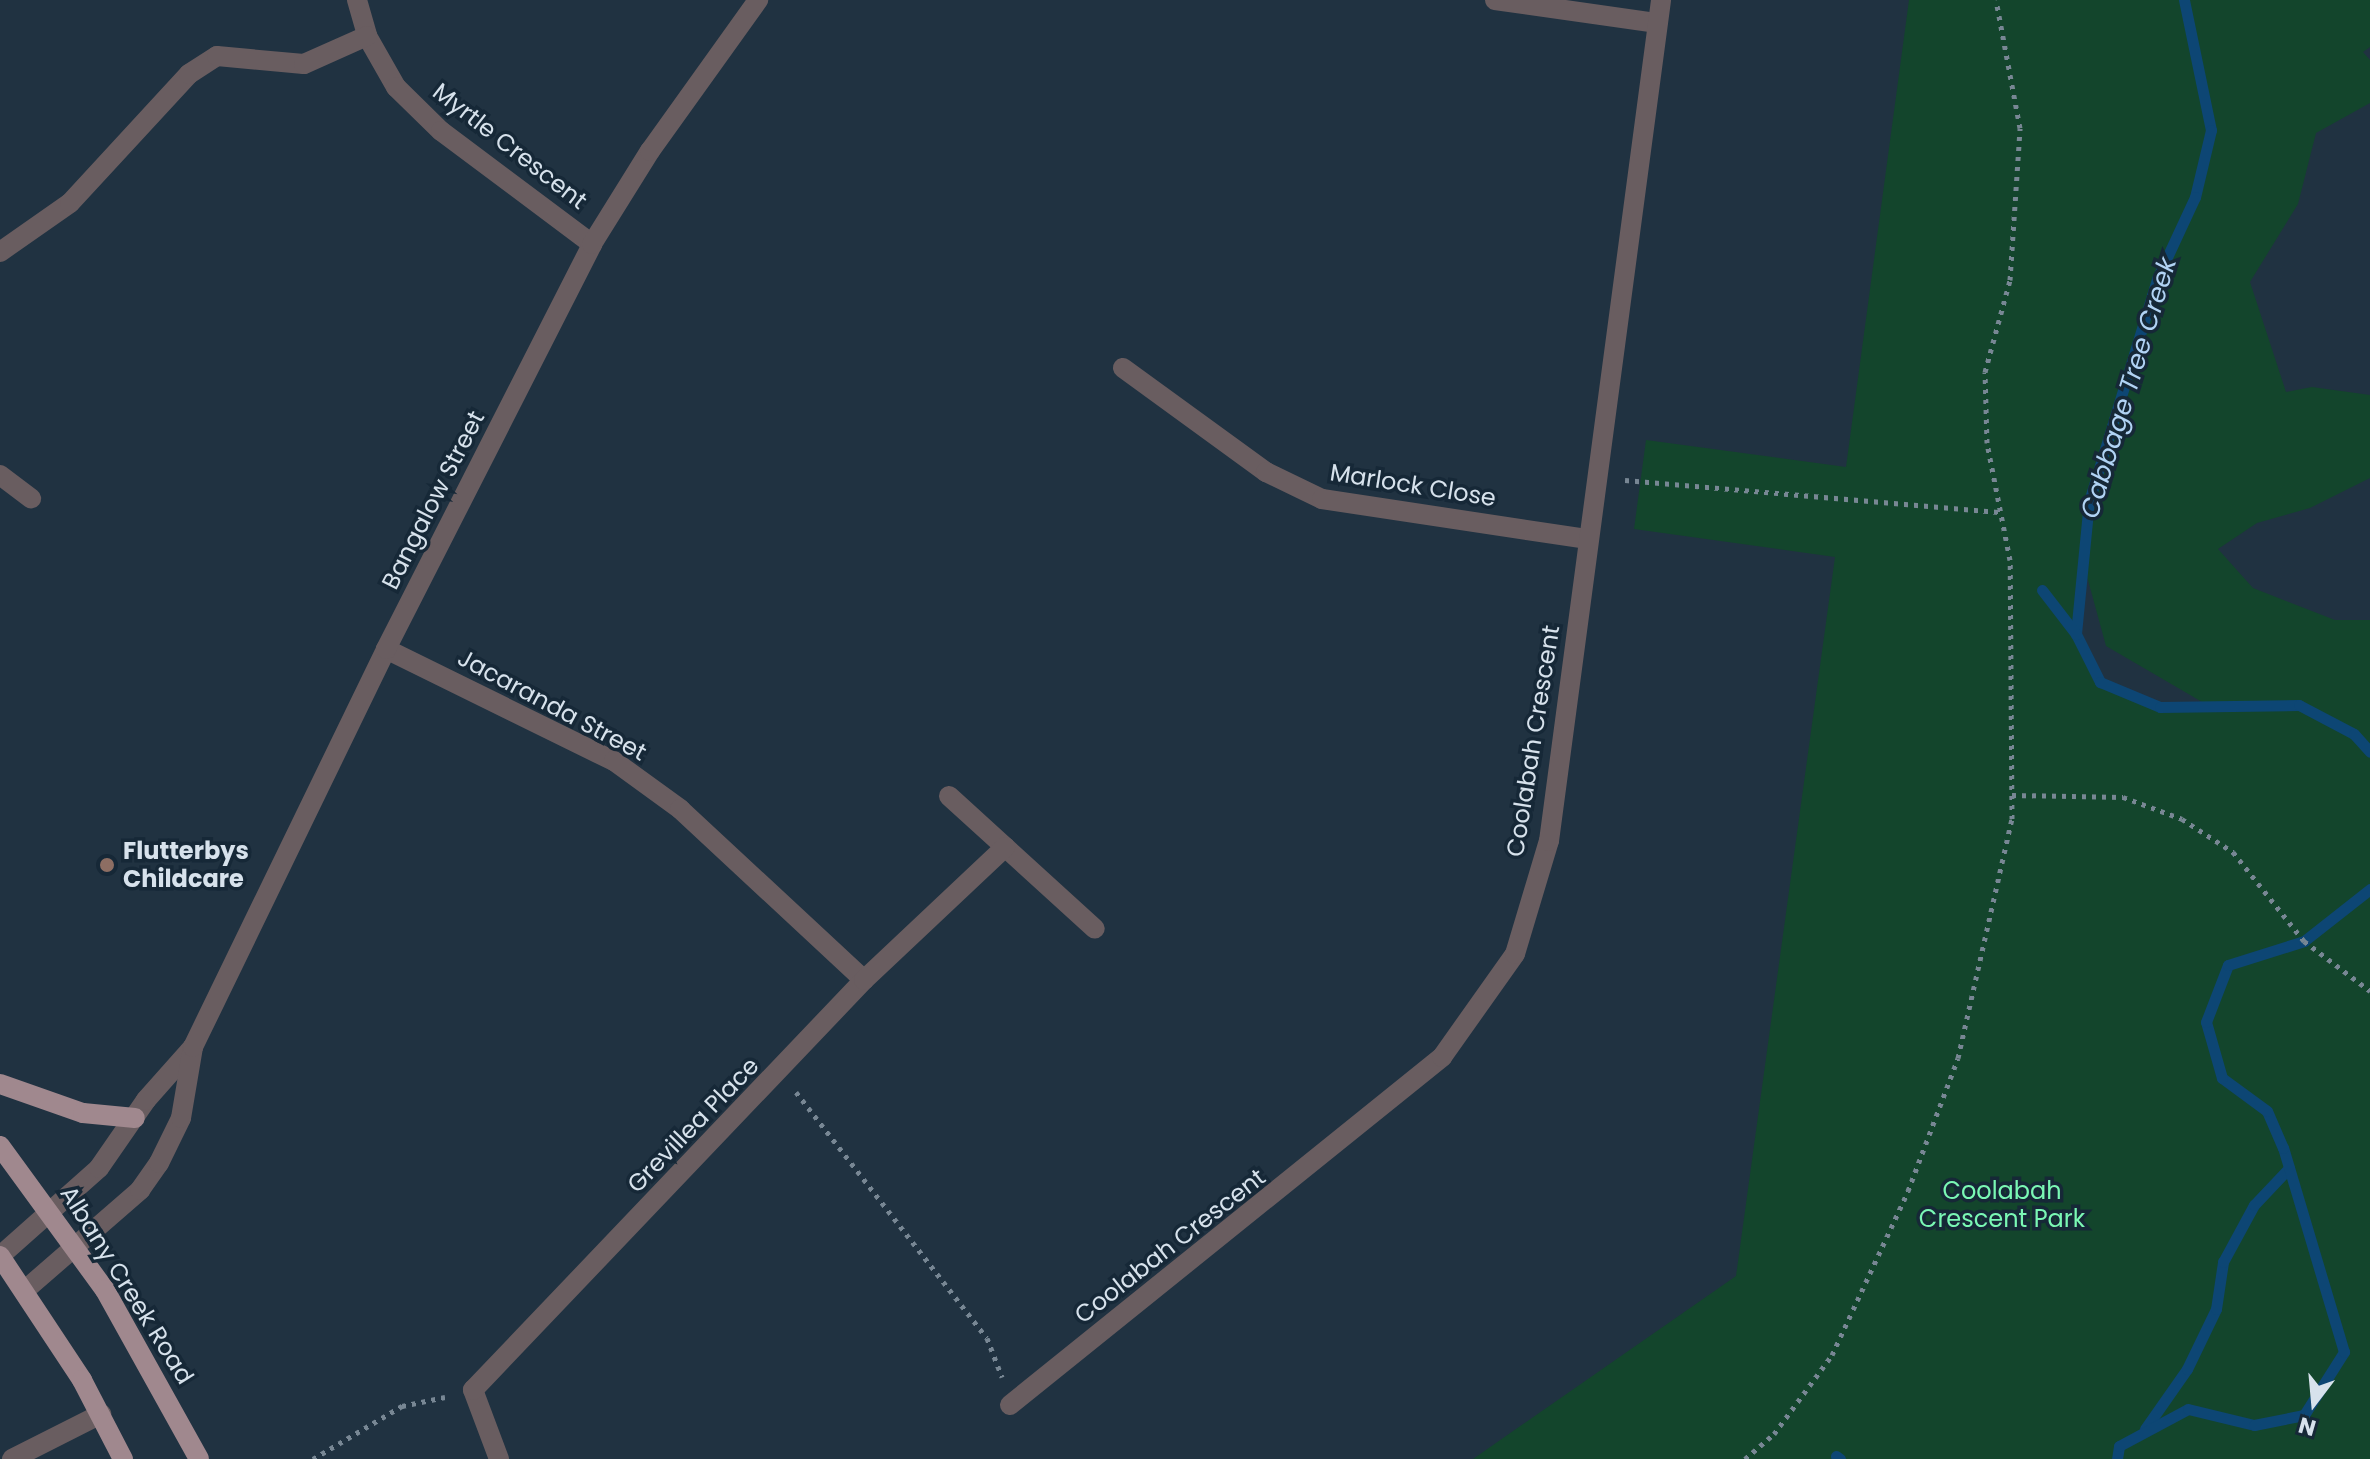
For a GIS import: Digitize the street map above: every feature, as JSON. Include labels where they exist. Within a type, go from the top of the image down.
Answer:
[{"type":"main road","points":[[0,1084],[83,1113],[135,1118]]},
{"type":"main road","name":"Albany Creek Road","points":[[0,1146],[77,1247],[152,1368],[199,1459]]},
{"type":"main road","points":[[0,1256],[101,1414],[123,1459]]},
{"type":"street","name":"Myrtle Crescent","points":[[357,0],[367,36],[396,87],[441,131],[592,244]]},
{"type":"street","name":"Bangalow Street","points":[[0,1256],[53,1213],[99,1168],[193,1047],[386,649],[592,244],[650,151],[758,0]]},
{"type":"street","points":[[1495,0],[1657,23]]},
{"type":"street","name":"Coolabah Crescent","points":[[1010,1405],[1233,1231],[1442,1057],[1482,1007],[1515,954],[1549,841],[1661,0]]},
{"type":"street","points":[[0,252],[70,203],[189,74],[217,56],[304,64],[367,36]]},
{"type":"street","name":"Marlock Close","points":[[1123,368],[1266,472],[1322,499],[1588,539]]},
{"type":"street","points":[[0,475],[31,498]]},
{"type":"street","name":"Jacaranda Street","points":[[386,649],[614,761],[680,809],[864,980]]},
{"type":"street","points":[[949,796],[1095,929]]},
{"type":"street","name":"Grevillea Place","points":[[473,1390],[780,1072],[864,980],[1005,847]]},
{"type":"street","name":"Bangalow Street","points":[[24,1291],[140,1190],[159,1163],[181,1118],[193,1047]]},
{"type":"street","points":[[473,1390],[499,1459]]},
{"type":"street","points":[[12,1459],[101,1414]]},
{"type":"path","points":[[1745,1459],[1774,1434],[1832,1355],[1908,1191],[1958,1058],[2012,819],[2010,560],[1987,443],[1985,372],[2010,280],[2020,128],[1996,0]]},
{"type":"path","points":[[1597,477],[2002,512]]},
{"type":"path","points":[[2012,795],[2123,797],[2182,819],[2233,852],[2304,941],[2370,991]]},
{"type":"path","points":[[780,1072],[987,1338],[1010,1405]]},
{"type":"path","points":[[313,1459],[402,1406],[473,1390]]},
{"type":"green space","name":"Coolabah Crescent Park","points":[[1909,0],[2370,0],[2370,47],[2363,52],[2370,60],[2370,103],[2316,133],[2298,204],[2250,282],[2286,392],[2312,387],[2370,395],[2370,478],[2310,508],[2257,523],[2218,549],[2253,588],[2335,620],[2370,620],[2370,1459],[1473,1459],[1736,1276],[1835,557],[1634,529],[1646,440],[1846,467]],"holes":[[[2083,562],[2106,646],[2209,706],[2160,707],[2100,682],[2076,634]]]},
{"type":"waterway","name":"Cabbage Tree Creek","points":[[2184,0],[2211,130],[2195,197],[2157,279],[2089,501],[2076,634],[2100,682],[2160,707],[2299,705],[2354,734],[2370,752]]},
{"type":"waterway","points":[[2042,590],[2076,634]]},
{"type":"waterway","name":"Cabbage Tree Creek","points":[[2117,1459],[2119,1446],[2188,1409],[2254,1425],[2304,1415],[2344,1352],[2283,1148],[2267,1111],[2222,1078],[2206,1022],[2228,965],[2304,941],[2370,889]]},
{"type":"waterway","points":[[2145,1429],[2187,1369],[2216,1309],[2223,1262],[2254,1205],[2289,1168]]},
{"type":"waterway","points":[[1836,1456],[1840,1459]]},
{"type":"place","name":"Flutterbys Childcare","points":[[107,865]]}]
